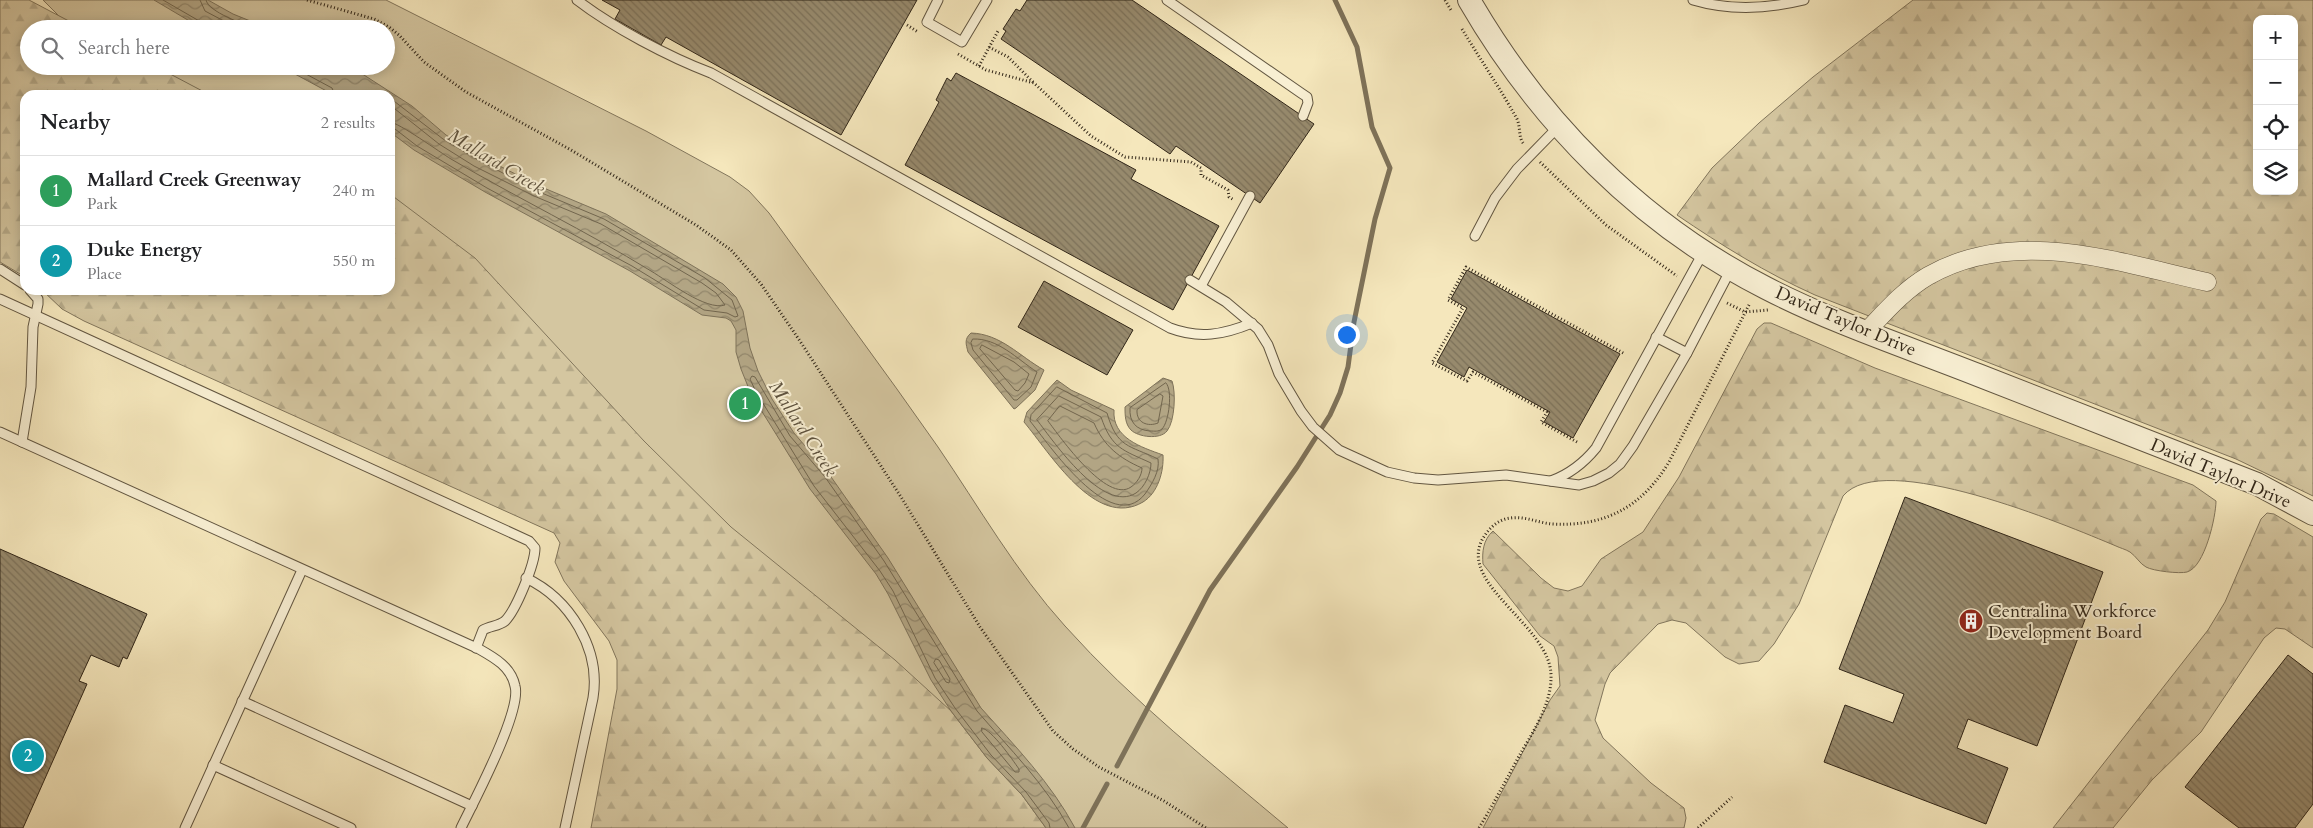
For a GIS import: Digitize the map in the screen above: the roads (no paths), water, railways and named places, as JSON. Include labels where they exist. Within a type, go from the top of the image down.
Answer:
[{"type":"street","name":"David Taylor Drive","points":[[1462,8],[1505,58],[1558,126],[1615,184],[1638,204],[1731,269],[1784,297],[1866,332],[2257,484],[2313,514]]},
{"type":"street","points":[[1866,332],[1894,303],[1929,276],[1952,265],[1984,256],[2027,250],[2063,252],[2207,282]]},
{"type":"lane","points":[[577,0],[601,17],[686,64],[719,78],[1170,328],[1196,336],[1231,332],[1252,323]]},
{"type":"lane","points":[[938,0],[927,22],[962,42],[986,0]]},
{"type":"lane","points":[[1167,0],[1307,98],[1308,103],[1303,116]]},
{"type":"lane","points":[[1693,0],[1721,6],[1746,8],[1804,0]]},
{"type":"lane","points":[[1476,236],[1495,198],[1517,169],[1558,126]]},
{"type":"lane","points":[[1201,286],[1250,196]]},
{"type":"lane","points":[[1551,481],[1566,476],[1578,468],[1596,448],[1704,251]]},
{"type":"lane","points":[[0,269],[20,282]]},
{"type":"lane","points":[[1190,280],[1226,302],[1252,323],[1268,344],[1279,374],[1301,411],[1313,427],[1339,450],[1380,470],[1414,478],[1438,480],[1506,475],[1579,485],[1608,474],[1620,464],[1633,446],[1687,353],[1731,269]]},
{"type":"lane","points":[[22,442],[31,387],[33,327],[38,300],[34,295]]},
{"type":"lane","points":[[0,299],[522,537],[535,548],[534,557],[526,578],[509,616],[500,624],[483,630],[476,648]]},
{"type":"lane","points":[[1656,337],[1687,353]]},
{"type":"lane","points":[[0,432],[476,648],[496,659],[506,668],[514,680],[517,693],[512,717],[461,828]]},
{"type":"lane","points":[[184,828],[302,570]]},
{"type":"lane","points":[[526,578],[550,593],[573,618],[585,640],[592,663],[595,688],[565,828]]},
{"type":"lane","points":[[242,700],[472,806]]},
{"type":"lane","points":[[213,765],[351,828]]},
{"type":"water","points":[[154,0],[208,0],[248,20],[188,20]]},
{"type":"water","points":[[297,75],[364,75],[387,90],[325,90]]},
{"type":"water","points":[[395,95],[412,106],[446,135],[480,156],[539,186],[606,214],[723,284],[736,297],[743,311],[750,348],[758,371],[772,399],[794,433],[829,474],[888,558],[981,708],[1044,780],[1075,828],[1046,828],[1022,795],[987,758],[951,711],[931,680],[876,574],[810,489],[751,394],[736,352],[736,330],[731,321],[726,318],[702,315],[630,271],[485,192],[414,150],[395,136]]},
{"type":"water","points":[[971,333],[982,334],[1001,341],[1044,370],[1035,390],[1016,408],[1014,409],[968,352],[966,340]]},
{"type":"water","points":[[1163,378],[1172,381],[1173,386],[1174,406],[1170,426],[1164,434],[1159,436],[1144,436],[1134,432],[1126,422],[1125,407]]},
{"type":"water","points":[[1057,380],[1071,390],[1114,410],[1118,428],[1123,434],[1137,445],[1163,455],[1159,481],[1153,493],[1143,502],[1125,508],[1108,506],[1092,497],[1061,468],[1024,422],[1027,412]]},
{"type":"waterway","points":[[1117,766],[1210,590],[1297,467],[1330,415],[1340,393],[1348,367],[1354,322],[1375,219],[1390,168],[1372,127],[1357,47],[1335,0]]},
{"type":"waterway","points":[[1083,828],[1107,784]]},
{"type":"place","name":"Mallard Creek Greenway","points":[[745,404]]},
{"type":"place","name":"Centralina Workforce Development Board","points":[[1971,621]]},
{"type":"place","name":"Duke Energy","points":[[28,756]]},
{"type":"water label","name":"Mallard Creek","points":[[497,161]]},
{"type":"water label","name":"Mallard Creek","points":[[804,428]]}]
